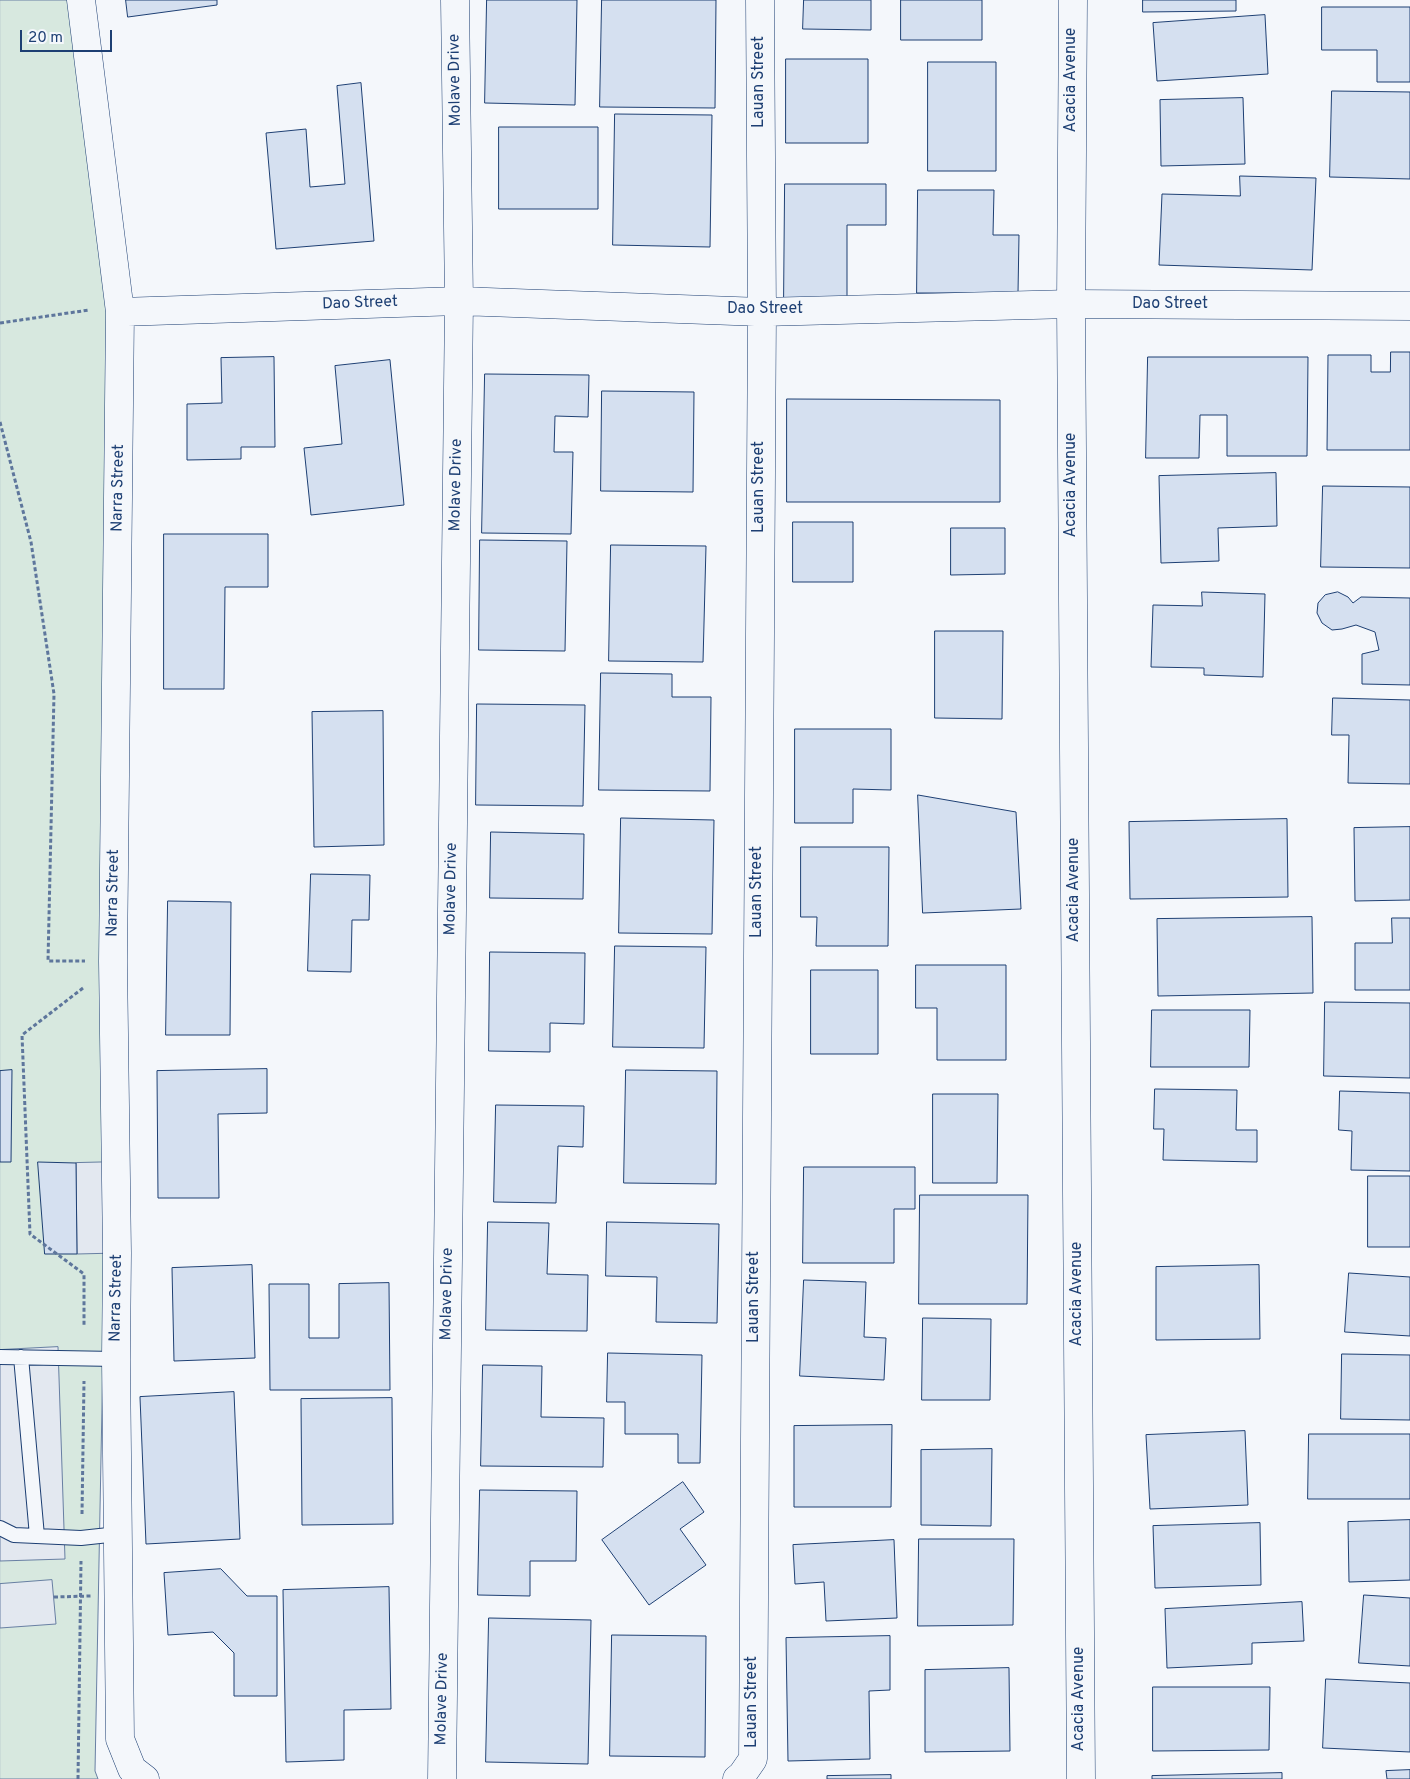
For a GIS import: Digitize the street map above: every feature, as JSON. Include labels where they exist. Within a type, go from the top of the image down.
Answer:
[{"type":"street","name":"Narra Street","points":[[81,0],[120,309],[113,961],[120,1740],[132,1769],[145,1779]]},
{"type":"street","name":"Molave Drive","points":[[442,1779],[459,301],[455,0]]},
{"type":"street","name":"Lauan Street","points":[[737,1779],[742,1775],[752,1759],[762,312],[760,0]]},
{"type":"street","name":"Acacia Avenue","points":[[1072,0],[1071,304],[1081,1779]]},
{"type":"street","name":"Dao Street","points":[[120,309],[459,301],[762,312],[1071,304],[1410,306]]},
{"type":"lane","points":[[0,1357],[116,1359]]},
{"type":"lane","points":[[21,1357],[37,1536]]},
{"type":"lane","points":[[0,1528],[14,1535],[81,1538],[118,1534]]},
{"type":"path","points":[[0,324],[120,309]]},
{"type":"path","points":[[0,422],[31,542],[54,694],[48,961],[85,961]]},
{"type":"path","points":[[85,951],[86,970]]},
{"type":"path","points":[[78,1779],[84,1274],[30,1234],[22,1035],[86,986]]},
{"type":"shaded area","points":[[0,0],[72,0],[110,303],[105,1249],[95,1771],[98,1779],[0,1779]]},
{"type":"shaded area","points":[[116,1162],[117,1253],[77,1254],[76,1163]]},
{"type":"shaded area","points":[[58,1347],[65,1559],[0,1561],[0,1350]]},
{"type":"shaded area","points":[[52,1580],[56,1624],[0,1628],[0,1584]]},
{"type":"building","points":[[126,0],[217,0],[217,5],[128,17]]},
{"type":"building","points":[[487,0],[577,0],[575,105],[485,103]]},
{"type":"building","points":[[602,0],[716,0],[715,108],[600,107]]},
{"type":"building","points":[[804,0],[871,0],[871,30],[803,29]]},
{"type":"building","points":[[901,0],[982,0],[982,40],[901,40]]},
{"type":"building","points":[[1143,0],[1236,0],[1236,11],[1143,12]]},
{"type":"building","points":[[1322,7],[1410,7],[1410,82],[1377,82],[1377,50],[1322,50]]},
{"type":"building","points":[[1265,15],[1268,74],[1157,81],[1153,23]]},
{"type":"building","points":[[786,59],[868,59],[868,143],[786,143]]},
{"type":"building","points":[[928,62],[996,62],[996,171],[928,171]]},
{"type":"building","points":[[361,83],[374,241],[276,249],[266,133],[306,129],[310,187],[345,184],[337,86]]},
{"type":"building","points":[[1332,91],[1410,92],[1410,179],[1330,177]]},
{"type":"building","points":[[1243,98],[1245,164],[1161,166],[1160,100]]},
{"type":"building","points":[[615,114],[712,115],[710,247],[613,245]]},
{"type":"building","points":[[499,127],[598,127],[598,209],[499,209]]},
{"type":"building","points":[[1240,176],[1316,178],[1312,270],[1159,265],[1162,194],[1240,196]]},
{"type":"building","points":[[785,184],[886,184],[886,225],[847,225],[847,298],[784,298]]},
{"type":"building","points":[[918,190],[994,190],[993,235],[1019,235],[1018,293],[917,293]]},
{"type":"building","points":[[1391,352],[1410,352],[1410,450],[1327,450],[1328,355],[1371,355],[1371,372],[1390,372]]},
{"type":"building","points":[[274,357],[275,447],[241,447],[241,459],[187,460],[187,404],[222,403],[221,358]]},
{"type":"building","points":[[1148,357],[1308,357],[1307,456],[1227,456],[1227,415],[1200,415],[1199,458],[1146,458]]},
{"type":"building","points":[[390,360],[404,505],[311,515],[304,448],[342,444],[335,366]]},
{"type":"building","points":[[485,374],[589,375],[588,417],[555,416],[554,452],[573,452],[571,534],[482,533]]},
{"type":"building","points":[[602,391],[694,392],[693,492],[601,491]]},
{"type":"building","points":[[787,399],[1000,400],[1000,502],[787,502]]},
{"type":"building","points":[[1276,473],[1277,526],[1218,528],[1219,561],[1161,563],[1159,476]]},
{"type":"building","points":[[1323,486],[1410,487],[1410,568],[1321,567]]},
{"type":"building","points":[[793,522],[853,522],[853,582],[793,582]]},
{"type":"building","points":[[951,528],[1005,528],[1005,574],[951,575]]},
{"type":"building","points":[[164,534],[268,534],[268,587],[225,587],[224,689],[164,689]]},
{"type":"building","points":[[480,540],[567,541],[565,651],[479,650]]},
{"type":"building","points":[[611,545],[706,546],[703,662],[609,661]]},
{"type":"building","points":[[1202,592],[1265,594],[1263,677],[1204,675],[1204,668],[1151,667],[1153,605],[1202,606]]},
{"type":"building","points":[[1338,592],[1348,597],[1353,603],[1361,597],[1410,598],[1410,685],[1362,684],[1362,654],[1379,650],[1375,632],[1356,625],[1332,630],[1322,623],[1317,613],[1318,603],[1325,595]]},
{"type":"building","points":[[935,631],[1003,631],[1002,719],[935,718]]},
{"type":"building","points":[[601,673],[672,674],[672,697],[711,697],[710,791],[599,790]]},
{"type":"building","points":[[1333,698],[1410,700],[1410,784],[1348,783],[1349,735],[1332,735]]},
{"type":"building","points":[[477,704],[585,705],[583,806],[476,805]]},
{"type":"building","points":[[383,711],[384,845],[314,847],[312,712]]},
{"type":"building","points":[[795,729],[891,729],[891,790],[853,789],[853,823],[795,823]]},
{"type":"building","points":[[918,795],[1016,812],[1021,909],[923,913]]},
{"type":"building","points":[[621,818],[714,820],[712,934],[619,933]]},
{"type":"building","points":[[1287,819],[1288,897],[1130,899],[1129,822]]},
{"type":"building","points":[[1410,827],[1410,900],[1355,901],[1354,828]]},
{"type":"building","points":[[491,832],[584,834],[583,899],[490,898]]},
{"type":"building","points":[[801,847],[889,847],[888,946],[816,946],[817,917],[801,917]]},
{"type":"building","points":[[311,874],[370,875],[369,920],[352,920],[351,972],[308,971]]},
{"type":"building","points":[[168,901],[231,902],[230,1035],[166,1035]]},
{"type":"building","points":[[1312,917],[1313,993],[1158,996],[1157,919]]},
{"type":"building","points":[[1392,918],[1410,918],[1410,990],[1355,990],[1355,943],[1392,943]]},
{"type":"building","points":[[615,946],[706,947],[704,1048],[613,1047]]},
{"type":"building","points":[[490,952],[585,953],[584,1024],[550,1023],[550,1052],[489,1051]]},
{"type":"building","points":[[916,965],[1006,965],[1006,1060],[937,1060],[937,1008],[916,1008]]},
{"type":"building","points":[[811,970],[878,970],[878,1054],[811,1054]]},
{"type":"building","points":[[1325,1002],[1410,1003],[1410,1078],[1324,1076]]},
{"type":"building","points":[[1152,1010],[1250,1010],[1249,1067],[1151,1067]]},
{"type":"building","points":[[267,1069],[267,1113],[218,1114],[219,1198],[158,1198],[157,1071]]},
{"type":"building","points":[[12,1070],[11,1162],[0,1162],[0,1071]]},
{"type":"building","points":[[626,1070],[717,1071],[716,1184],[624,1183]]},
{"type":"building","points":[[1155,1089],[1237,1090],[1236,1130],[1257,1130],[1257,1162],[1163,1160],[1164,1129],[1154,1129]]},
{"type":"building","points":[[1340,1091],[1410,1093],[1410,1171],[1351,1170],[1352,1131],[1339,1130]]},
{"type":"building","points":[[933,1094],[998,1094],[997,1183],[933,1183]]},
{"type":"building","points":[[496,1105],[584,1106],[583,1147],[558,1146],[556,1203],[494,1202]]},
{"type":"building","points":[[38,1162],[76,1163],[77,1254],[45,1254]]},
{"type":"building","points":[[804,1167],[915,1167],[915,1209],[894,1209],[894,1263],[803,1263]]},
{"type":"building","points":[[1368,1176],[1410,1176],[1410,1247],[1368,1247]]},
{"type":"building","points":[[920,1195],[1028,1195],[1027,1304],[919,1304]]},
{"type":"building","points":[[488,1222],[549,1223],[547,1274],[588,1275],[587,1331],[486,1330]]},
{"type":"building","points":[[607,1222],[719,1224],[717,1323],[656,1322],[657,1277],[606,1276]]},
{"type":"building","points":[[252,1265],[255,1358],[174,1361],[172,1268]]},
{"type":"building","points":[[1259,1265],[1260,1339],[1156,1340],[1156,1267]]},
{"type":"building","points":[[1349,1273],[1410,1277],[1410,1336],[1345,1332]]},
{"type":"building","points":[[804,1280],[866,1282],[864,1337],[886,1338],[884,1380],[800,1376]]},
{"type":"building","points":[[389,1283],[390,1390],[270,1390],[269,1284],[309,1284],[309,1338],[339,1338],[339,1284]]},
{"type":"building","points":[[923,1318],[991,1319],[990,1400],[922,1400]]},
{"type":"building","points":[[608,1353],[702,1355],[700,1463],[678,1463],[678,1434],[625,1434],[625,1402],[607,1402]]},
{"type":"building","points":[[1342,1354],[1410,1355],[1410,1420],[1341,1419]]},
{"type":"building","points":[[483,1365],[542,1366],[541,1417],[604,1418],[603,1467],[481,1466]]},
{"type":"building","points":[[234,1392],[240,1539],[146,1544],[140,1397]]},
{"type":"building","points":[[392,1398],[393,1524],[302,1525],[301,1399]]},
{"type":"building","points":[[892,1425],[891,1507],[794,1507],[794,1426]]},
{"type":"building","points":[[1245,1431],[1248,1505],[1150,1509],[1146,1435]]},
{"type":"building","points":[[1309,1434],[1410,1434],[1410,1499],[1308,1499]]},
{"type":"building","points":[[992,1449],[991,1526],[921,1525],[921,1450]]},
{"type":"building","points":[[683,1482],[704,1512],[680,1529],[706,1565],[649,1605],[602,1540]]},
{"type":"building","points":[[480,1490],[577,1491],[576,1561],[530,1561],[530,1596],[478,1595]]},
{"type":"building","points":[[1410,1520],[1410,1580],[1349,1582],[1348,1522]]},
{"type":"building","points":[[1260,1523],[1261,1585],[1155,1588],[1153,1526]]},
{"type":"building","points":[[919,1539],[1014,1539],[1013,1625],[918,1626]]},
{"type":"building","points":[[894,1540],[897,1618],[826,1621],[824,1582],[795,1584],[793,1545]]},
{"type":"building","points":[[221,1569],[247,1596],[277,1596],[277,1696],[234,1696],[234,1653],[213,1632],[168,1635],[164,1573]]},
{"type":"building","points":[[389,1587],[391,1709],[344,1710],[344,1760],[286,1762],[283,1590]]},
{"type":"building","points":[[1364,1595],[1410,1598],[1410,1666],[1359,1663]]},
{"type":"building","points":[[1302,1602],[1304,1641],[1252,1643],[1252,1664],[1167,1668],[1165,1609]]},
{"type":"building","points":[[489,1618],[591,1620],[588,1764],[486,1762]]},
{"type":"building","points":[[612,1635],[706,1636],[705,1757],[610,1756]]},
{"type":"building","points":[[890,1636],[890,1690],[869,1691],[870,1759],[788,1761],[786,1638]]},
{"type":"building","points":[[1009,1668],[1010,1751],[925,1752],[925,1670]]},
{"type":"building","points":[[1326,1679],[1410,1683],[1410,1752],[1323,1748]]},
{"type":"building","points":[[1153,1687],[1270,1687],[1269,1750],[1153,1751]]},
{"type":"building","points":[[1410,1770],[1410,1779],[1387,1779],[1386,1771]]},
{"type":"building","points":[[1282,1773],[1282,1779],[1152,1779],[1152,1776]]},
{"type":"building","points":[[891,1775],[891,1779],[827,1779],[827,1776]]}]
